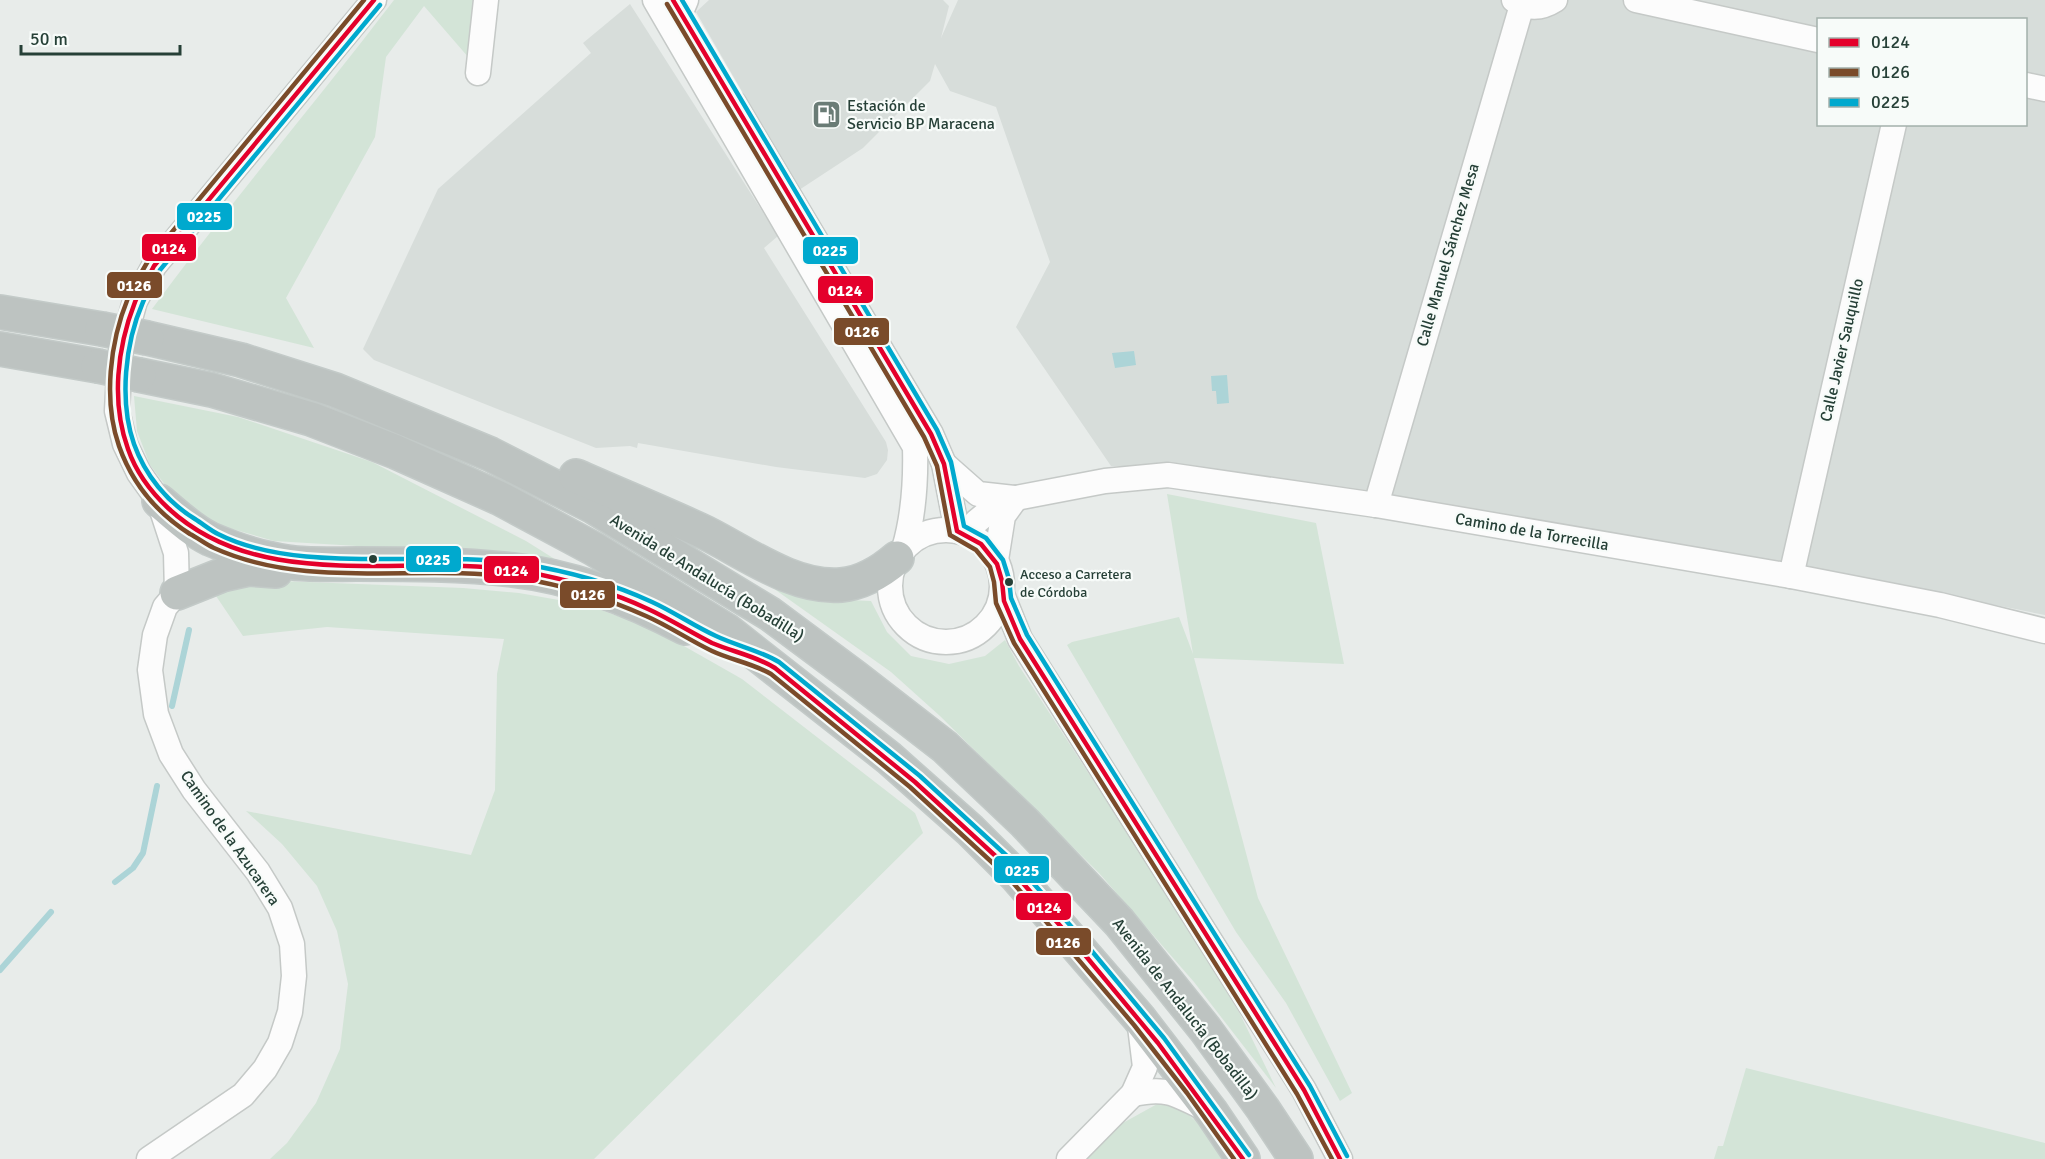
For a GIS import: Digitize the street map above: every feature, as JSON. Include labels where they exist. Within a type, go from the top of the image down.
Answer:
[{"type":"highway","name":"Avenida de Andalucía (Bobadilla)","points":[[0,312],[147,338],[251,363],[335,390],[490,454],[594,507],[770,614],[945,747],[1024,823],[1119,922],[1206,1029],[1296,1159]]},
{"type":"highway","name":"Avenida de Andalucía (Bobadilla)","points":[[0,349],[98,366],[212,390],[311,419],[396,452],[499,498],[594,549],[726,630],[889,758],[970,830],[1016,876],[1139,1018],[1212,1113],[1244,1159]]},
{"type":"highway","points":[[424,426],[498,441],[706,534],[799,579],[821,584],[842,585],[881,572],[901,553]]},
{"type":"highway","points":[[159,501],[208,538],[273,560],[310,564],[451,565],[513,570],[564,580],[605,591],[651,610],[716,645],[771,665]]},
{"type":"highway","points":[[177,593],[222,575],[249,569],[279,571],[310,564]]},
{"type":"street","points":[[177,593],[176,553],[159,501],[139,473],[125,444],[117,411],[120,355],[135,301],[154,266],[374,0]]},
{"type":"street","points":[[478,73],[486,0]]},
{"type":"street","points":[[655,0],[915,447],[916,477],[911,525],[901,553],[892,569],[890,582],[893,606],[907,627],[928,639],[952,642],[976,634],[993,617],[1002,594],[1002,582],[996,560],[984,545],[963,533],[934,531],[923,535],[901,553]]},
{"type":"street","points":[[1518,2],[1533,8],[1545,6],[1554,0]]},
{"type":"street","points":[[1636,0],[1817,39]]},
{"type":"street","name":"Calle Manuel Sánchez Mesa","points":[[1376,505],[1518,2]]},
{"type":"street","points":[[680,4],[925,424],[944,464],[963,533]]},
{"type":"street","points":[[2027,85],[2045,89]]},
{"type":"street","name":"Calle Javier Sauquillo","points":[[1791,576],[1894,126]]},
{"type":"street","name":"Camino de la Torrecilla","points":[[944,464],[978,494],[1016,498]]},
{"type":"street","name":"Camino de la Torrecilla","points":[[963,533],[999,503],[1016,498],[1105,481],[1168,475],[1376,505],[1791,576],[1940,605],[2045,632]]},
{"type":"street","points":[[996,560],[1003,516],[1016,498]]},
{"type":"street","name":"Camino de la Azucarera","points":[[149,1159],[243,1095],[265,1069],[280,1043],[290,1012],[294,976],[292,944],[280,908],[258,872],[194,790],[171,754],[156,714],[150,670],[155,635],[165,608],[177,593]]},
{"type":"street","points":[[1002,594],[1020,639],[1304,1090],[1340,1159]]},
{"type":"street","points":[[1069,1159],[1132,1094],[1144,1067],[1139,1018]]},
{"type":"street","points":[[1132,1094],[1151,1090],[1175,1093],[1212,1113]]},
{"type":"shaded area","points":[[709,0],[943,0],[949,6],[941,38],[958,0],[2045,0],[2045,615],[1941,594],[1167,466],[1111,466],[1016,327],[1050,262],[996,107],[950,91],[935,64],[930,81],[863,148],[799,190],[696,12]]},
{"type":"shaded area","points":[[630,4],[778,236],[764,248],[886,442],[887,460],[877,474],[865,478],[776,467],[638,443],[637,448],[630,446],[596,448],[374,360],[363,349],[438,189],[591,53],[583,43]]},
{"type":"green space","points":[[394,0],[473,0],[469,58],[424,6],[386,57],[375,137],[286,298],[314,348],[152,309],[211,231]]},
{"type":"green space","points":[[134,396],[238,417],[372,462],[526,541],[561,563],[274,541],[215,524],[175,498],[150,465],[137,431]]},
{"type":"green space","points":[[1167,494],[1316,523],[1344,664],[1194,658],[1258,898],[1352,1093],[1340,1101],[1286,1003],[1236,932],[1067,645],[1179,617],[1193,654]]},
{"type":"green space","points":[[742,566],[827,599],[871,601],[887,632],[911,656],[949,664],[985,656],[1005,640],[1019,666],[1179,913],[1239,1012],[1276,1088],[1194,982],[1099,873],[940,716],[891,672]]},
{"type":"green space","points":[[280,581],[463,588],[519,593],[587,605],[654,629],[742,679],[915,813],[923,833],[594,1159],[270,1159],[287,1143],[316,1103],[340,1049],[348,984],[337,931],[317,886],[282,844],[246,811],[471,855],[495,790],[497,674],[504,639],[327,627],[243,636],[214,593],[235,582]]},
{"type":"green space","points":[[1746,1068],[2045,1143],[2045,1159],[1714,1159],[1718,1146],[1723,1146]]},
{"type":"green space","points":[[1159,1103],[1180,1109],[1197,1122],[1223,1159],[1087,1159],[1121,1124]]},
{"type":"water","points":[[1134,351],[1136,365],[1115,368],[1112,353]]},
{"type":"water","points":[[1227,375],[1229,403],[1217,404],[1216,391],[1212,391],[1211,376]]},
{"type":"waterway","points":[[172,706],[189,630]]},
{"type":"waterway","points":[[115,882],[133,868],[143,853],[157,786]]},
{"type":"waterway","points":[[0,970],[51,912]]},
{"type":"transit line","name":"0126","points":[[364,0],[148,261],[128,298],[113,352],[111,410],[124,460],[138,485],[156,507],[178,526],[214,548],[250,561],[288,569],[326,572],[481,574],[551,584],[631,609],[712,651],[771,674],[910,787],[1009,878],[1134,1025],[1187,1093],[1234,1159]]},
{"type":"transit line","name":"0124","points":[[374,0],[154,266],[137,297],[120,356],[119,413],[135,466],[150,488],[168,508],[206,535],[247,552],[291,562],[337,565],[477,566],[522,571],[554,578],[633,602],[712,643],[760,660],[775,668],[915,782],[1014,873],[1158,1043],[1243,1159]]},
{"type":"transit line","name":"0124","points":[[673,0],[931,434],[944,464],[957,531],[981,544],[997,564],[1004,601],[1020,639],[1304,1090],[1340,1159]]},
{"type":"transit line","name":"0225","points":[[682,0],[937,430],[951,462],[964,526],[986,538],[1003,560],[1009,579],[1011,598],[1027,635],[1310,1086],[1347,1156]]},
{"type":"transit line","name":"0126","points":[[667,4],[924,437],[937,466],[950,535],[976,550],[990,567],[996,603],[1014,643],[1297,1094],[1332,1159]]},
{"type":"transit line","name":"0225","points":[[380,5],[160,270],[143,302],[128,354],[127,409],[134,444],[144,466],[158,487],[175,504],[212,531],[251,547],[326,558],[487,560],[556,570],[589,578],[636,595],[716,636],[779,662],[920,776],[1020,868],[1164,1038],[1249,1155]]},
{"type":"place","name":"Estación de Servicio BP Maracena","points":[[826,115]]},
{"type":"place","name":"Acceso a Carretera de Córdoba","points":[[1009,582]]}]
